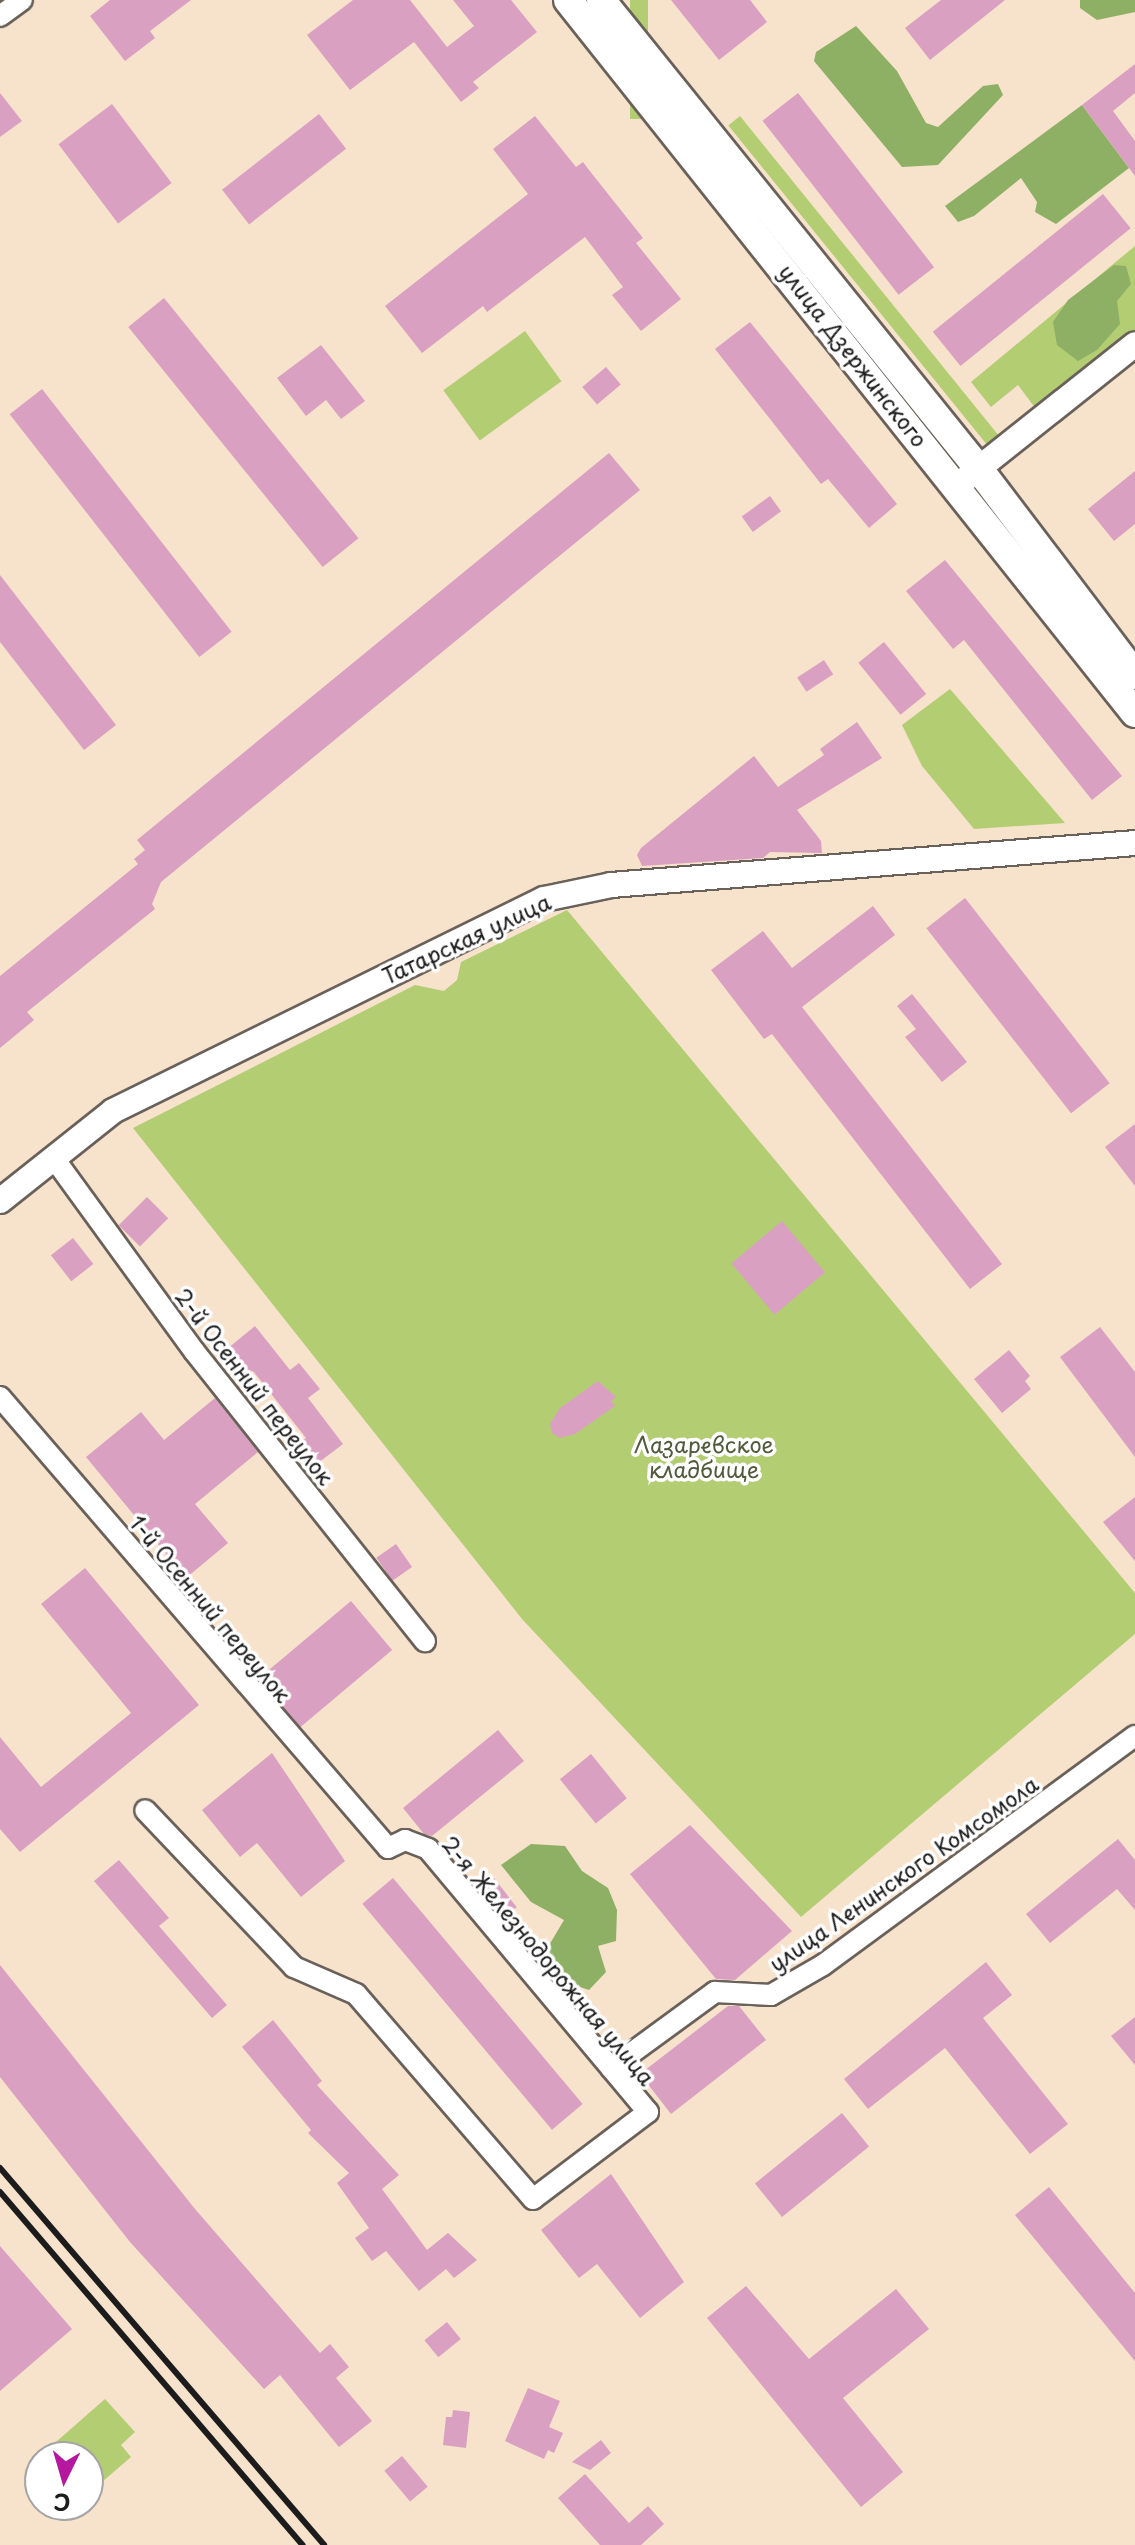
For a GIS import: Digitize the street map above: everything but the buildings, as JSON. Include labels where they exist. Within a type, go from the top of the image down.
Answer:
[{"type":"main road","name":"улица Дзержинского","points":[[568,0],[1135,675]]},
{"type":"main road","name":"улица Дзержинского","points":[[601,0],[968,477],[1135,713]]},
{"type":"street","points":[[0,16],[22,0]]},
{"type":"street","points":[[968,477],[1135,344]]},
{"type":"street","name":"Татарская улица","points":[[0,1201],[113,1111],[544,899],[611,885],[1135,843]]},
{"type":"street","name":"2-й Осенний переулок","points":[[53,1157],[194,1351],[425,1641]]},
{"type":"street","name":"1-й Осенний переулок","points":[[0,1397],[388,1848]]},
{"type":"street","name":"улица Ленинского Комсомола","points":[[611,2068],[715,1992],[771,1995],[823,1965],[1135,1736]]},
{"type":"street","name":"2-я Железнодорожная улица","points":[[145,1810],[294,1967],[356,1994],[533,2199],[648,2112],[428,1849],[405,1840],[388,1848]]},
{"type":"green space","points":[[630,0],[648,0],[648,119],[630,119]]},
{"type":"green space","points":[[1080,0],[1135,0],[1135,12],[1097,20],[1080,8]]},
{"type":"green space","points":[[856,26],[897,71],[926,123],[938,127],[983,86],[998,84],[1003,95],[938,165],[902,167],[814,61],[816,52]]},
{"type":"green space","points":[[1082,105],[1129,168],[1056,224],[1035,212],[1037,202],[1021,178],[974,216],[958,222],[945,206]]},
{"type":"green space","points":[[740,116],[999,436],[988,446],[728,125]]},
{"type":"green space","points":[[1135,246],[1135,330],[1036,409],[1018,385],[991,407],[971,382]]},
{"type":"green space","points":[[1114,265],[1126,266],[1131,284],[1117,301],[1120,324],[1097,350],[1078,361],[1057,345],[1053,322],[1068,300]]},
{"type":"green space","points":[[525,331],[561,381],[480,441],[443,390]]},
{"type":"green space","points":[[950,689],[1065,823],[974,829],[922,766],[902,725]]},
{"type":"green space","name":"Лазаревское кладбище","points":[[567,910],[1135,1593],[1135,1634],[801,1917],[522,1619],[133,1128],[415,985],[444,991],[457,980],[461,962]]},
{"type":"green space","points":[[531,1844],[565,1846],[582,1871],[608,1888],[617,1910],[616,1941],[598,1946],[606,1972],[589,1990],[553,1978],[548,1947],[564,1920],[531,1902],[501,1865]]},
{"type":"green space","points":[[105,2399],[135,2432],[121,2445],[131,2457],[104,2480],[104,2441],[57,2441]]},
{"type":"railway","points":[[0,2168],[324,2545]]},
{"type":"railway","points":[[0,2192],[303,2545]]}]
